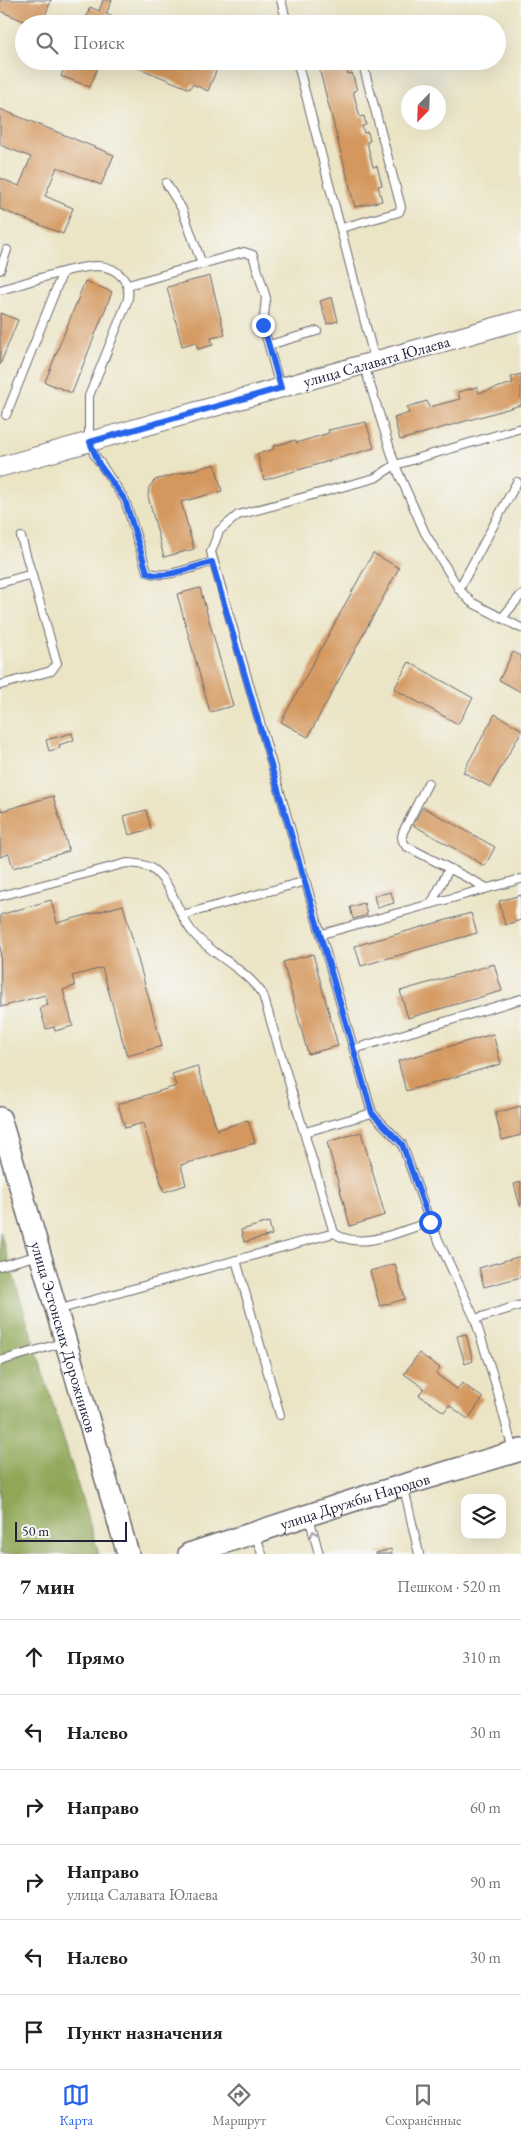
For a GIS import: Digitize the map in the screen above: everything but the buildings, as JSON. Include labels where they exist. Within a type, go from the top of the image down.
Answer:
[{"type":"main road","name":"улица Эстонских Дорожников","points":[[0,1118],[128,1554]]},
{"type":"main road","name":"улица Дружбы Народов","points":[[189,1554],[309,1514],[517,1451]]},
{"type":"street","name":"улица Салавата Юлаева","points":[[0,467],[521,320]]},
{"type":"lane","points":[[281,0],[285,15]]},
{"type":"lane","points":[[299,70],[341,228],[370,363],[395,466],[425,533],[459,589],[471,602],[521,628]]},
{"type":"lane","points":[[341,228],[399,212],[401,207],[364,70]]},
{"type":"lane","points":[[166,183],[182,209],[202,264]]},
{"type":"lane","points":[[0,270],[7,250]]},
{"type":"lane","points":[[128,285],[244,252],[253,255],[266,298],[263,325],[281,388]]},
{"type":"lane","points":[[0,290],[91,267],[108,268],[122,276],[128,285],[127,302],[89,396],[90,442],[99,464],[125,500],[147,572],[154,576],[163,575],[212,562]]},
{"type":"lane","points":[[6,415],[62,274]]},
{"type":"lane","points":[[269,345],[317,331]]},
{"type":"lane","points":[[517,1451],[475,1319],[430,1222],[402,1144],[372,1113],[322,934],[212,562],[211,552],[214,539],[227,522],[238,515],[375,478],[395,466],[521,428]]},
{"type":"lane","points":[[459,589],[517,482]]},
{"type":"lane","points":[[0,685],[51,671],[57,663],[21,537]]},
{"type":"lane","points":[[0,583],[32,574]]},
{"type":"lane","points":[[502,618],[521,596]]},
{"type":"lane","points":[[428,783],[401,838],[406,846],[487,888]]},
{"type":"lane","points":[[0,896],[127,863],[142,864],[155,870],[170,888],[182,915],[195,935],[254,981],[263,994],[334,1233],[342,1238],[366,1240],[430,1222]]},
{"type":"lane","points":[[431,904],[449,869]]},
{"type":"lane","points":[[322,934],[521,879]]},
{"type":"lane","points":[[182,915],[306,880]]},
{"type":"lane","points":[[354,1049],[521,999]]},
{"type":"lane","points":[[305,1132],[372,1113]]},
{"type":"lane","points":[[56,1310],[334,1233]]},
{"type":"lane","points":[[0,1266],[40,1254]]},
{"type":"lane","points":[[236,1260],[280,1415]]},
{"type":"lane","points":[[475,1319],[521,1306]]},
{"type":"lane","points":[[0,1361],[65,1342]]},
{"type":"lane","points":[[404,1485],[418,1554]]},
{"type":"lane","points":[[309,1514],[319,1554]]},
{"type":"lane","points":[[255,1532],[262,1554]]},
{"type":"green space","points":[[0,1232],[99,1554],[0,1554]]},
{"type":"route","points":[[263,325],[281,388],[90,442],[99,464],[125,500],[147,572],[154,576],[163,575],[212,562],[322,934],[372,1113],[402,1144],[430,1222]]}]
